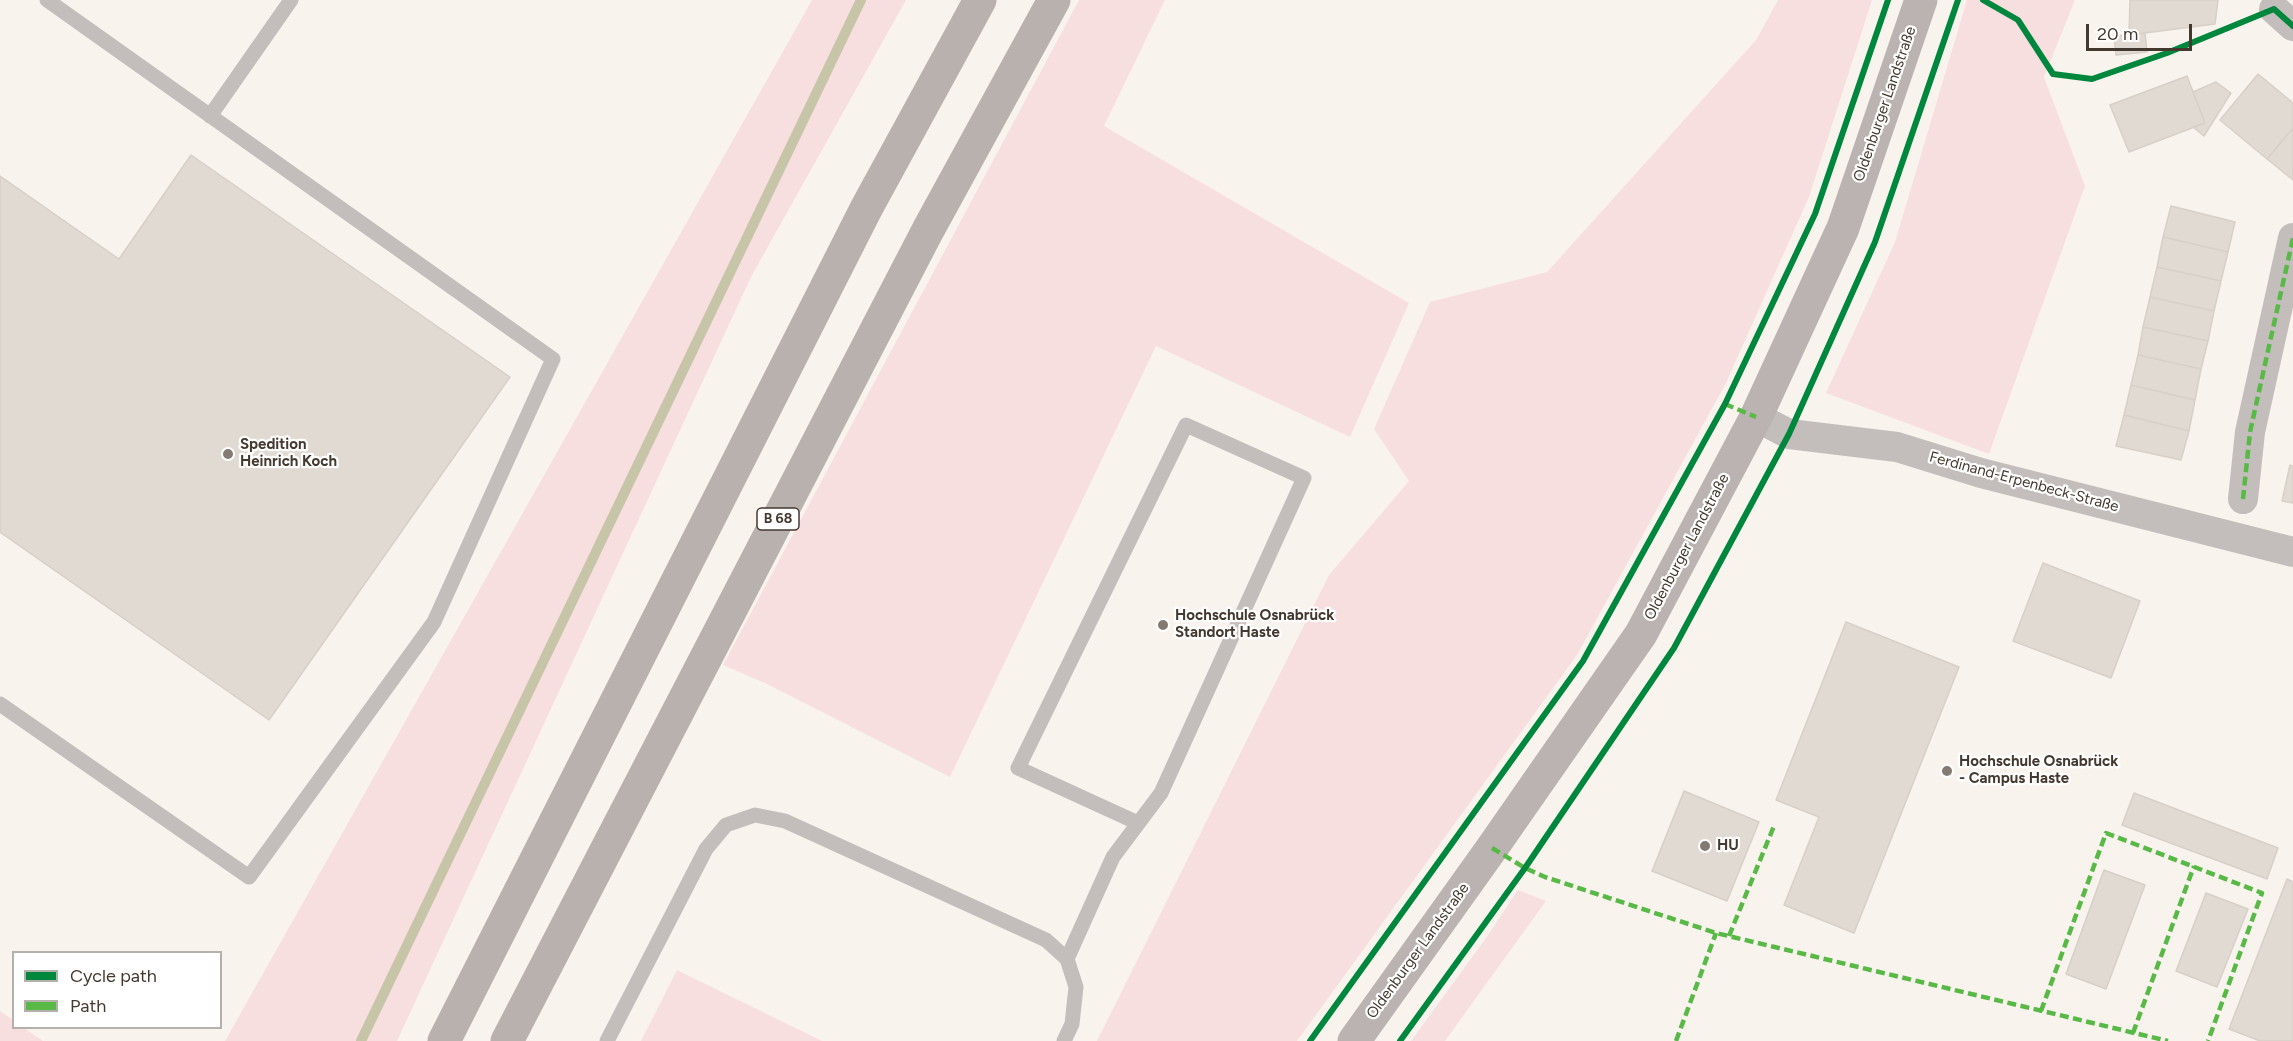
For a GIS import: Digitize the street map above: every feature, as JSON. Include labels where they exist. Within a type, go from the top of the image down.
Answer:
[{"type":"highway","points":[[444,1041],[862,217],[980,0]]},
{"type":"highway","name":"B 68","points":[[507,1041],[923,241],[1054,0]]},
{"type":"street","name":"Oldenburger Landstraße","points":[[1353,1041],[1492,848],[1641,633],[1756,417],[1843,228],[1921,0]]},
{"type":"street","points":[[2243,499],[2250,432],[2293,238]]},
{"type":"street","name":"Ferdinand-Erpenbeck-Straße","points":[[1756,417],[1789,434],[1897,447],[1982,473],[2293,552]]},
{"type":"lane","points":[[0,704],[249,877],[434,622],[553,359],[46,0]]},
{"type":"lane","points":[[210,116],[291,0]]},
{"type":"lane","points":[[1067,959],[1113,857],[1161,793],[1304,478],[1186,425],[1018,768],[1138,823]]},
{"type":"lane","points":[[607,1041],[706,849],[726,825],[755,815],[785,821],[1046,940],[1067,959],[1076,987],[1072,1024],[1064,1041]]},
{"type":"shaded area","points":[[812,0],[906,0],[751,277],[397,1041],[225,1041]]},
{"type":"shaded area","points":[[1079,0],[1165,0],[1104,126],[1409,303],[1350,437],[1156,346],[950,777],[767,684],[723,665]]},
{"type":"shaded area","points":[[1778,0],[1872,0],[1809,197],[1726,383],[1577,655],[1297,1041],[1097,1041],[1329,575],[1409,481],[1374,429],[1430,302],[1547,272],[1756,40]]},
{"type":"shaded area","points":[[1967,0],[2075,0],[2044,77],[2085,186],[1989,454],[1826,393],[1895,242]]},
{"type":"shaded area","points":[[1518,890],[1546,901],[1445,1041],[1411,1041],[1486,938]]},
{"type":"shaded area","points":[[677,970],[822,1041],[641,1041]]},
{"type":"shaded area","points":[[0,1011],[12,1019],[12,1029],[25,1029],[43,1041],[0,1041]]},
{"type":"building","points":[[2130,0],[2218,0],[2215,24],[2129,35]]},
{"type":"building","points":[[2145,33],[2147,52],[2116,55],[2114,36]]},
{"type":"building","points":[[2258,74],[2293,103],[2293,128],[2267,159],[2220,120]]},
{"type":"building","points":[[2187,76],[2205,123],[2129,152],[2110,105]]},
{"type":"building","points":[[2216,82],[2231,93],[2204,136],[2193,127],[2205,123],[2193,92]]},
{"type":"building","points":[[2293,128],[2293,180],[2267,159]]},
{"type":"building","name":"Spedition Heinrich Koch","points":[[191,155],[510,377],[269,720],[0,532],[0,176],[119,259]]},
{"type":"building","points":[[2171,206],[2235,222],[2228,252],[2163,237]]},
{"type":"building","points":[[2163,237],[2228,252],[2221,281],[2157,267]]},
{"type":"building","points":[[2157,267],[2221,281],[2214,311],[2150,297]]},
{"type":"building","points":[[2150,297],[2214,311],[2208,341],[2143,327]]},
{"type":"building","points":[[2143,327],[2208,341],[2201,369],[2138,355]]},
{"type":"building","points":[[2138,355],[2201,369],[2195,400],[2131,385]]},
{"type":"building","points":[[2131,385],[2195,400],[2189,431],[2124,415]]},
{"type":"building","points":[[2124,415],[2189,431],[2181,460],[2116,446]]},
{"type":"building","points":[[2290,465],[2293,466],[2293,503],[2282,501]]},
{"type":"building","points":[[2043,563],[2140,601],[2111,678],[2013,641]]},
{"type":"building","points":[[1846,622],[1959,667],[1854,933],[1784,905],[1819,817],[1776,800]]},
{"type":"building","name":"HU","points":[[1684,791],[1759,822],[1727,901],[1652,871]]},
{"type":"building","points":[[2134,793],[2278,848],[2267,879],[2122,825]]},
{"type":"building","points":[[2104,870],[2145,885],[2106,989],[2066,974]]},
{"type":"building","points":[[2287,879],[2293,882],[2293,1041],[2260,1041],[2229,1029]]},
{"type":"building","points":[[2206,893],[2248,909],[2217,987],[2176,971]]},
{"type":"waterway","points":[[361,1041],[861,0]]},
{"type":"marked path","points":[[2243,499],[2250,432],[2293,238]]},
{"type":"marked path","points":[[1725,404],[1756,417]]},
{"type":"marked path","points":[[1729,936],[1774,826]]},
{"type":"marked path","points":[[2041,1011],[2106,833],[2262,893],[2208,1041]]},
{"type":"marked path","points":[[1492,848],[1545,877],[1716,933],[2168,1041]]},
{"type":"marked path","points":[[2133,1033],[2194,866]]},
{"type":"marked path","points":[[1676,1041],[1716,933]]},
{"type":"cycle path","points":[[1310,1041],[1583,661],[1725,404],[1815,214],[1888,0]]},
{"type":"cycle path","points":[[1400,1041],[1525,868],[1674,648],[1789,434],[1875,242],[1958,0]]},
{"type":"cycle path","points":[[1983,0],[2018,20],[2053,74],[2092,79],[2167,53],[2274,9],[2293,26]]},
{"type":"place","name":"Spedition Heinrich Koch","points":[[228,454]]},
{"type":"place","name":"Hochschule Osnabrück Standort Haste","points":[[1163,625]]},
{"type":"place","name":"Hochschule Osnabrück - Campus Haste","points":[[1947,771]]},
{"type":"place","name":"HU","points":[[1705,846]]}]
